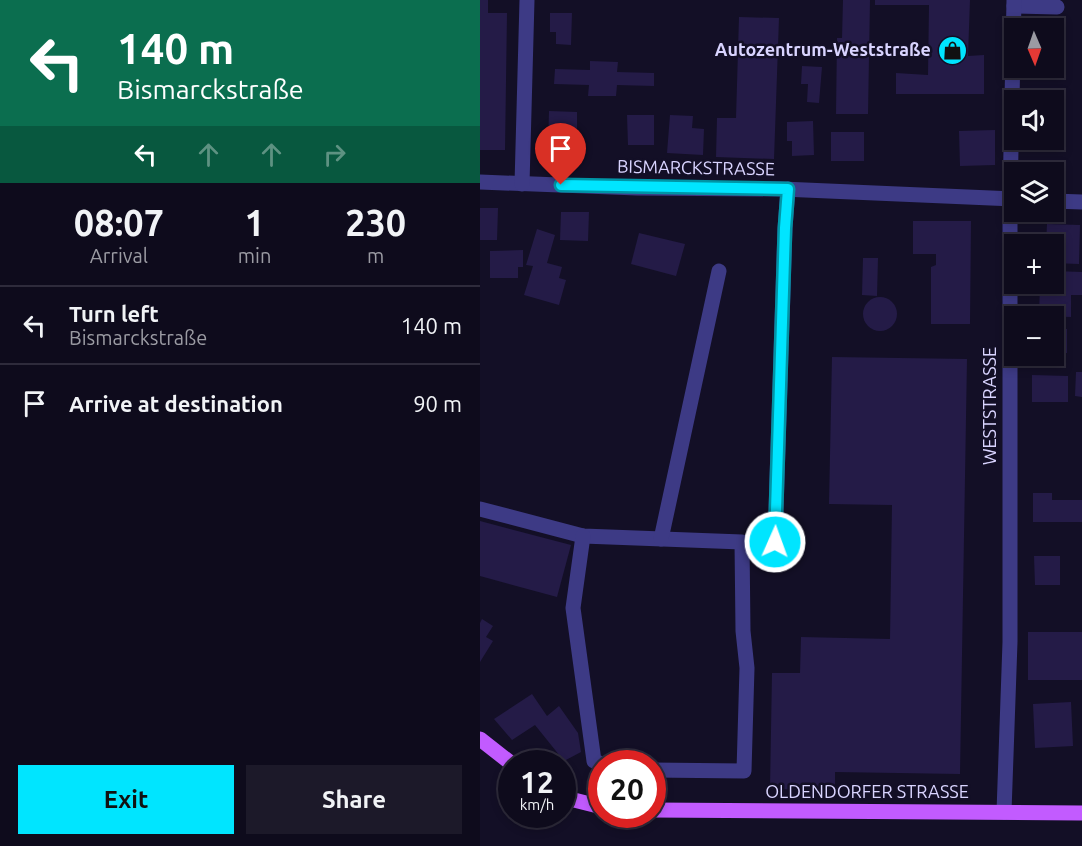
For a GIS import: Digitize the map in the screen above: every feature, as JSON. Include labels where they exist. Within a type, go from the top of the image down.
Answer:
[{"type":"main road","points":[[480,739],[498,753]]},
{"type":"main road","name":"OLDENDORFER STRASSE","points":[[666,810],[1082,813]]},
{"type":"street","points":[[522,184],[527,0]]},
{"type":"street","points":[[1014,3],[1057,8]]},
{"type":"street","name":"WESTSTRASSE","points":[[1012,162],[1014,3]]},
{"type":"street","name":"BISMARCKSTRASSE","points":[[480,182],[637,188],[788,189],[1004,199]]},
{"type":"street","points":[[775,542],[784,239],[788,189]]},
{"type":"street","points":[[1064,201],[1082,202]]},
{"type":"street","name":"WESTSTRASSE","points":[[1004,812],[1010,642],[1012,222]]},
{"type":"street","points":[[661,538],[719,271]]},
{"type":"street","points":[[480,509],[583,536],[742,542],[743,631],[747,668],[744,771],[666,770]]},
{"type":"street","points":[[583,536],[573,608],[592,750]]},
{"type":"building","points":[[480,0],[488,0],[488,13],[507,13],[505,150],[480,150]]},
{"type":"building","points":[[843,0],[870,0],[868,114],[836,114],[837,38],[842,38]]},
{"type":"building","points":[[875,0],[970,0],[968,56],[984,55],[984,94],[896,94],[896,73],[928,75],[929,5],[875,5]]},
{"type":"building","points":[[550,13],[572,13],[571,45],[556,44],[556,32],[550,32]]},
{"type":"building","points":[[739,17],[779,18],[774,159],[716,157],[717,118],[736,118]]},
{"type":"building","points":[[590,61],[618,62],[617,72],[654,73],[654,86],[617,85],[616,96],[588,96],[589,85],[554,84],[555,69],[590,70]]},
{"type":"building","points":[[802,66],[822,67],[819,103],[807,102],[808,84],[801,84]]},
{"type":"building","points":[[549,111],[577,112],[577,143],[548,143]]},
{"type":"building","points":[[627,115],[654,115],[654,145],[628,145]]},
{"type":"building","points":[[670,115],[693,116],[692,128],[704,129],[703,155],[667,153]]},
{"type":"building","points":[[813,121],[814,155],[792,156],[792,141],[787,141],[787,122]]},
{"type":"building","points":[[995,130],[995,165],[960,166],[959,131]]},
{"type":"building","points":[[831,132],[864,132],[864,161],[831,161]]},
{"type":"building","points":[[480,208],[498,208],[497,240],[480,240]]},
{"type":"building","points":[[561,212],[589,212],[588,241],[560,240]]},
{"type":"building","points":[[913,221],[971,221],[970,324],[931,324],[931,267],[936,265],[936,254],[913,254]]},
{"type":"building","points":[[1047,224],[1080,225],[1079,264],[1064,263],[1064,234],[1046,234]]},
{"type":"building","points":[[537,229],[555,235],[547,263],[562,267],[559,278],[566,280],[559,305],[524,295],[533,266],[526,265]]},
{"type":"building","points":[[639,233],[685,244],[676,276],[631,264]]},
{"type":"building","points":[[523,250],[523,267],[518,267],[518,278],[490,278],[490,251]]},
{"type":"building","points":[[863,258],[878,258],[877,296],[862,295]]},
{"type":"building","points":[[1064,271],[1082,272],[1082,295],[1071,295],[1071,317],[1064,317],[1064,306],[1039,306],[1040,294],[1064,294]]},
{"type":"building","points":[[880,297],[892,302],[897,314],[892,326],[880,331],[868,326],[863,314],[868,302]]},
{"type":"building","points":[[1064,329],[1067,329],[1067,353],[1064,353]]},
{"type":"building","points":[[832,357],[967,359],[960,774],[835,772],[835,790],[770,789],[772,673],[800,673],[801,637],[890,639],[892,505],[829,504]]},
{"type":"building","points":[[1076,372],[1082,372],[1082,397],[1075,396]]},
{"type":"building","points":[[1032,375],[1068,376],[1068,402],[1032,402]]},
{"type":"building","points":[[1033,493],[1052,493],[1052,500],[1082,500],[1082,522],[1033,522]]},
{"type":"building","points":[[480,521],[571,545],[557,597],[480,576]]},
{"type":"building","points":[[1034,556],[1060,556],[1060,585],[1035,585]]},
{"type":"building","points":[[482,619],[493,626],[486,637],[493,641],[480,662],[480,623]]},
{"type":"building","points":[[1028,632],[1082,632],[1082,680],[1028,680]]},
{"type":"building","points":[[532,694],[547,716],[559,706],[578,733],[581,752],[576,755],[576,750],[555,750],[535,725],[512,740],[494,719]]},
{"type":"building","points":[[1071,702],[1073,746],[1035,748],[1033,704]]},
{"type":"place","name":"Autozentrum-Weststraße","points":[[952,50]]},
{"type":"route","points":[[561,185],[788,189],[775,542]]}]
